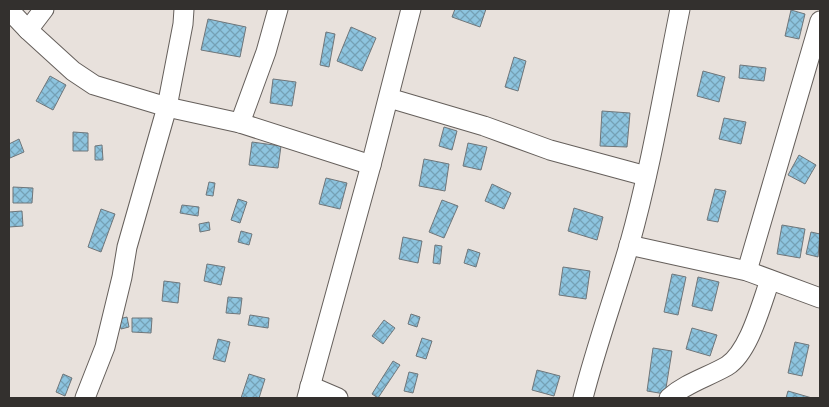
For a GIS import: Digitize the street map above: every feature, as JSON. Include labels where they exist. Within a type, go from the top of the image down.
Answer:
[{"type":"street","points":[[28,30],[44,9]]},
{"type":"street","points":[[85,398],[105,347],[122,277],[127,247],[167,107],[183,24],[184,9]]},
{"type":"street","points":[[240,124],[266,52],[278,9]]},
{"type":"street","points":[[338,398],[308,392],[389,98],[411,9]]},
{"type":"street","points":[[583,398],[629,245],[646,176],[680,9]]},
{"type":"street","points":[[9,10],[73,71],[94,85],[167,107],[240,124],[371,164]]},
{"type":"street","points":[[747,271],[820,21]]},
{"type":"street","points":[[389,98],[476,124],[550,150],[646,176]]},
{"type":"street","points":[[629,245],[747,271],[820,298]]},
{"type":"street","points":[[669,398],[728,365],[742,352],[770,280]]},
{"type":"building","points":[[455,9],[486,9],[480,27],[452,17]]},
{"type":"building","points":[[791,10],[805,14],[799,39],[785,36]]},
{"type":"building","points":[[208,19],[246,27],[240,57],[201,50]]},
{"type":"building","points":[[351,27],[376,38],[362,71],[337,61]]},
{"type":"building","points":[[326,32],[335,34],[329,67],[320,65]]},
{"type":"building","points":[[514,57],[526,61],[518,91],[505,87]]},
{"type":"building","points":[[740,65],[766,68],[764,81],[739,78]]},
{"type":"building","points":[[703,71],[725,77],[719,102],[697,96]]},
{"type":"building","points":[[50,76],[66,85],[53,110],[36,101]]},
{"type":"building","points":[[273,79],[296,82],[292,106],[270,103]]},
{"type":"building","points":[[602,111],[630,113],[627,147],[600,146]]},
{"type":"building","points":[[724,118],[746,122],[741,144],[719,139]]},
{"type":"building","points":[[444,127],[457,131],[452,150],[439,146]]},
{"type":"building","points":[[73,132],[88,133],[88,151],[73,151]]},
{"type":"building","points":[[19,139],[24,152],[10,158],[9,144]]},
{"type":"building","points":[[252,142],[281,146],[278,168],[249,165]]},
{"type":"building","points":[[468,143],[487,147],[481,170],[463,166]]},
{"type":"building","points":[[102,145],[103,160],[95,160],[95,146]]},
{"type":"building","points":[[799,155],[816,165],[805,184],[788,175]]},
{"type":"building","points":[[424,159],[449,164],[445,191],[419,186]]},
{"type":"building","points":[[326,178],[347,183],[340,209],[319,204]]},
{"type":"building","points":[[209,182],[215,183],[213,196],[206,195]]},
{"type":"building","points":[[492,184],[511,193],[504,209],[485,201]]},
{"type":"building","points":[[13,187],[33,188],[32,203],[13,203]]},
{"type":"building","points":[[715,189],[726,191],[718,222],[707,220]]},
{"type":"building","points":[[238,199],[247,202],[240,223],[231,220]]},
{"type":"building","points":[[442,200],[458,206],[444,238],[429,232]]},
{"type":"building","points":[[182,205],[199,207],[198,216],[180,213]]},
{"type":"building","points":[[574,208],[603,217],[597,240],[568,231]]},
{"type":"building","points":[[101,209],[115,214],[101,252],[88,247]]},
{"type":"building","points":[[22,211],[23,226],[9,227],[9,212]]},
{"type":"building","points":[[209,222],[210,230],[200,232],[199,224]]},
{"type":"building","points":[[782,225],[805,229],[800,258],[777,254]]},
{"type":"building","points":[[241,231],[252,234],[249,245],[238,242]]},
{"type":"building","points":[[811,232],[820,234],[818,257],[806,254]]},
{"type":"building","points":[[403,237],[422,241],[418,263],[399,259]]},
{"type":"building","points":[[435,245],[442,246],[440,264],[433,263]]},
{"type":"building","points":[[468,249],[480,253],[476,267],[464,263]]},
{"type":"building","points":[[207,264],[225,267],[221,285],[204,281]]},
{"type":"building","points":[[563,267],[590,271],[586,299],[559,295]]},
{"type":"building","points":[[672,274],[686,277],[678,315],[664,312]]},
{"type":"building","points":[[698,277],[719,282],[712,311],[692,306]]},
{"type":"building","points":[[164,281],[180,283],[178,303],[162,301]]},
{"type":"building","points":[[228,297],[242,298],[240,314],[226,313]]},
{"type":"building","points":[[411,314],[420,317],[417,327],[408,324]]},
{"type":"building","points":[[250,315],[269,318],[268,328],[248,325]]},
{"type":"building","points":[[127,317],[129,327],[121,329],[119,319]]},
{"type":"building","points":[[132,318],[152,318],[151,333],[132,332]]},
{"type":"building","points":[[384,320],[395,328],[383,344],[372,336]]},
{"type":"building","points":[[692,328],[717,335],[710,356],[686,349]]},
{"type":"building","points":[[422,338],[432,341],[426,359],[416,356]]},
{"type":"building","points":[[218,339],[230,342],[225,362],[213,359]]},
{"type":"building","points":[[795,342],[809,345],[802,376],[788,373]]},
{"type":"building","points":[[653,348],[672,351],[665,394],[647,391]]},
{"type":"building","points":[[393,361],[400,365],[378,398],[372,394]]},
{"type":"building","points":[[537,370],[560,376],[554,396],[532,390]]},
{"type":"building","points":[[409,372],[418,374],[413,393],[404,391]]},
{"type":"building","points":[[63,374],[72,378],[65,396],[56,392]]},
{"type":"building","points":[[249,374],[265,379],[259,398],[241,398]]},
{"type":"building","points":[[788,391],[812,398],[786,398]]}]
